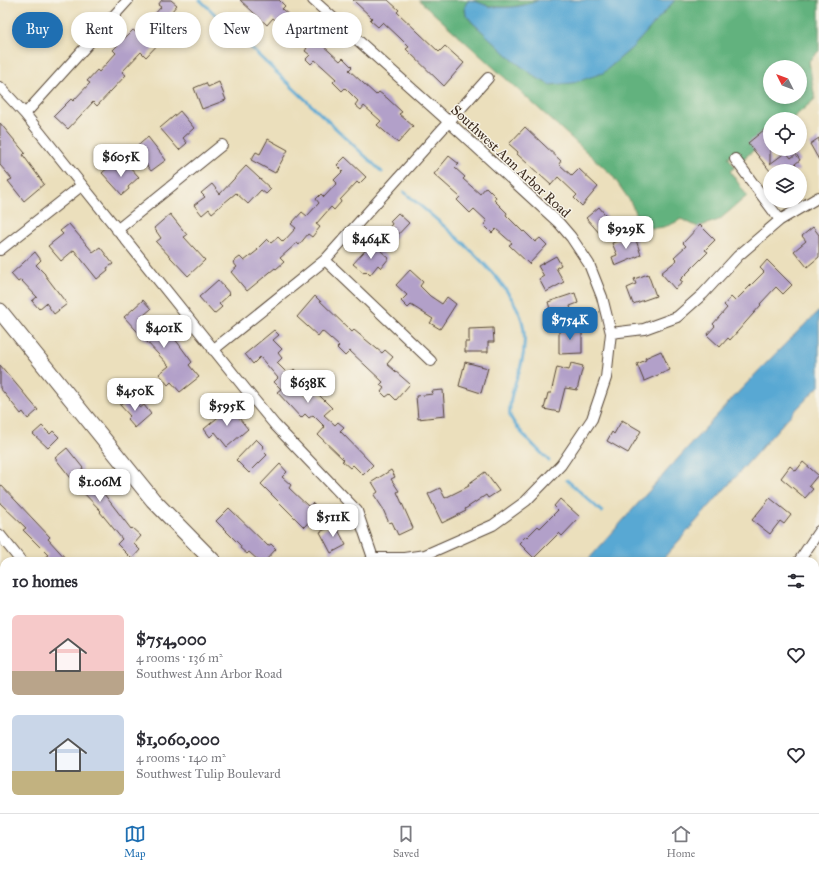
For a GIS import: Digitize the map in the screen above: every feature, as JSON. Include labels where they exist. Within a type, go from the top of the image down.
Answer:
[{"type":"street","name":"Southwest Ann Arbor Road","points":[[313,0],[559,223],[572,238],[589,264],[602,297],[611,334],[606,378],[592,419],[561,465],[526,501],[493,525],[425,554],[409,557]]},
{"type":"street","points":[[25,114],[122,2]]},
{"type":"street","points":[[213,350],[325,260],[488,78]]},
{"type":"street","points":[[0,87],[25,114],[81,186],[275,425],[357,511],[370,557]]},
{"type":"street","points":[[117,230],[222,145]]},
{"type":"street","points":[[736,159],[780,220]]},
{"type":"street","points":[[0,250],[81,186]]},
{"type":"street","points":[[611,334],[644,329],[677,317],[703,294],[738,256],[780,220],[819,197]]},
{"type":"street","points":[[325,260],[431,361]]},
{"type":"street","points":[[0,311],[153,500],[209,557]]},
{"type":"street","points":[[802,557],[819,531]]},
{"type":"street","points":[[0,535],[18,557]]},
{"type":"green space","points":[[419,0],[470,0],[465,6],[467,17],[509,56],[537,78],[603,73],[633,47],[675,0],[819,0],[819,51],[809,61],[815,99],[800,112],[763,112],[763,143],[742,160],[736,152],[728,157],[735,167],[730,171],[747,196],[719,220],[698,227],[681,219],[667,226],[650,228],[639,221],[630,201],[612,175]]},
{"type":"green space","points":[[472,0],[538,0],[513,7],[497,7]]},
{"type":"water","points":[[470,0],[488,6],[508,7],[520,6],[539,0],[675,0],[633,47],[603,73],[573,83],[550,85],[537,78],[514,61],[473,23],[466,15],[466,3]]},
{"type":"water","points":[[819,311],[819,386],[786,420],[665,557],[591,557],[729,402]]},
{"type":"building","points":[[162,0],[171,0],[177,5],[171,12],[156,12],[161,7],[158,5]]},
{"type":"building","points":[[240,0],[279,0],[285,6],[282,9],[285,12],[272,12],[272,19],[267,25],[264,22],[264,12],[253,12]]},
{"type":"building","points":[[353,0],[388,0],[399,10],[397,12],[439,52],[445,46],[464,63],[444,86],[406,49],[409,47],[400,38],[383,22],[378,27],[370,20],[372,18]]},
{"type":"building","points":[[133,30],[135,32],[135,48],[155,48],[146,57],[141,52],[122,72],[126,75],[97,106],[93,102],[68,129],[54,116],[71,99],[73,101],[90,83],[87,81],[97,70],[99,72],[116,53],[113,50],[115,48],[127,48],[127,36]]},
{"type":"building","points":[[307,48],[326,48],[340,61],[343,58],[352,67],[349,70],[376,95],[379,92],[387,98],[402,112],[399,114],[413,126],[398,143],[377,125],[381,121],[364,106],[361,110],[355,105],[358,101],[345,88],[342,91],[333,82],[336,79],[323,67],[315,60],[311,64],[306,59],[310,55],[305,51]]},
{"type":"building","points":[[219,82],[226,100],[202,109],[194,88],[206,83],[208,87]]},
{"type":"building","points":[[180,111],[194,128],[183,138],[187,143],[179,150],[160,128]]},
{"type":"building","points":[[0,123],[25,153],[23,155],[44,184],[24,201],[8,181],[12,179],[0,165]]},
{"type":"building","points":[[525,127],[561,161],[559,164],[572,176],[579,169],[598,187],[582,206],[574,198],[577,195],[558,177],[551,185],[517,154],[518,152],[509,144]]},
{"type":"building","points":[[763,131],[763,156],[770,156],[770,164],[764,164],[748,143]]},
{"type":"building","points":[[148,137],[166,160],[151,171],[134,149]]},
{"type":"building","points":[[819,138],[819,160],[810,144]]},
{"type":"building","points":[[268,139],[288,150],[275,173],[251,160],[256,152],[260,154]]},
{"type":"building","points":[[449,156],[459,164],[455,168],[465,177],[463,179],[480,194],[486,187],[496,197],[494,200],[507,213],[506,215],[523,232],[524,231],[535,242],[540,238],[547,245],[529,264],[509,245],[512,243],[496,229],[492,233],[484,225],[487,221],[474,209],[470,213],[457,200],[460,197],[434,174]]},
{"type":"building","points":[[781,156],[789,156],[791,158],[797,156],[800,160],[795,164],[770,164]]},
{"type":"building","points":[[345,157],[366,177],[359,184],[357,182],[340,200],[341,202],[334,210],[331,207],[316,224],[320,227],[312,237],[308,234],[299,245],[297,243],[280,258],[284,262],[247,291],[231,272],[237,267],[233,262],[240,257],[244,261],[258,250],[257,249],[267,239],[271,243],[278,237],[283,242],[296,228],[291,224],[302,212],[307,216],[319,203],[316,199],[321,194],[324,197],[337,183],[334,180],[343,171],[337,165]]},
{"type":"building","points":[[112,164],[119,171],[127,164],[139,177],[122,195],[102,173]]},
{"type":"building","points":[[246,166],[271,189],[266,194],[261,190],[248,204],[236,193],[212,213],[209,209],[202,215],[194,205],[205,197],[201,193],[212,184],[220,194]]},
{"type":"building","points":[[599,207],[613,224],[601,235],[586,218]]},
{"type":"building","points":[[398,213],[409,223],[392,241],[384,233],[392,224],[390,221]]},
{"type":"building","points":[[170,214],[187,235],[184,237],[205,260],[188,276],[156,242],[161,238],[154,228]]},
{"type":"building","points":[[69,224],[93,252],[100,247],[113,264],[97,279],[74,250],[61,261],[48,246],[63,234],[60,231]]},
{"type":"building","points":[[700,225],[715,240],[705,250],[708,252],[680,280],[683,282],[675,289],[661,273],[677,260],[674,257],[686,246],[683,243]]},
{"type":"building","points":[[813,227],[819,235],[819,257],[807,267],[794,251],[806,241],[802,236]]},
{"type":"building","points":[[634,234],[641,255],[615,266],[612,257],[617,255],[612,243]]},
{"type":"building","points":[[372,243],[389,258],[381,268],[378,265],[370,275],[366,271],[364,273],[353,264]]},
{"type":"building","points":[[35,252],[41,260],[36,265],[45,274],[67,304],[54,314],[46,303],[39,309],[32,301],[37,297],[21,280],[18,282],[11,274]]},
{"type":"building","points":[[556,256],[561,265],[556,268],[564,282],[546,292],[539,279],[544,276],[538,266]]},
{"type":"building","points":[[767,260],[792,285],[783,294],[776,287],[730,340],[728,338],[720,347],[707,335],[715,326],[713,324],[727,308],[724,305],[731,297],[735,301],[764,272],[760,268]]},
{"type":"building","points":[[410,270],[423,282],[420,286],[430,296],[442,304],[447,297],[456,304],[440,329],[430,323],[433,319],[411,305],[408,308],[401,301],[407,295],[396,285]]},
{"type":"building","points":[[648,274],[656,296],[633,304],[627,288],[636,284],[634,279]]},
{"type":"building","points":[[218,280],[230,294],[219,304],[222,307],[214,314],[199,297]]},
{"type":"building","points":[[575,293],[578,303],[570,306],[572,313],[553,319],[548,302]]},
{"type":"building","points":[[315,296],[352,332],[354,330],[382,353],[385,350],[393,357],[387,364],[410,384],[396,400],[390,394],[386,397],[381,392],[384,388],[380,385],[383,382],[350,351],[345,356],[337,348],[339,346],[322,331],[318,336],[297,317]]},
{"type":"building","points":[[143,300],[151,309],[144,315],[167,340],[172,336],[192,362],[189,365],[199,377],[180,392],[171,382],[168,385],[159,374],[169,366],[124,317]]},
{"type":"building","points":[[493,328],[494,342],[488,342],[488,352],[465,352],[465,342],[469,342],[469,329]]},
{"type":"building","points":[[582,328],[582,353],[559,354],[559,329]]},
{"type":"building","points":[[274,330],[279,335],[273,340],[282,349],[278,353],[282,358],[277,363],[289,375],[294,369],[302,377],[294,385],[307,397],[314,390],[332,408],[324,415],[335,425],[338,422],[344,427],[340,431],[373,465],[363,475],[353,465],[350,468],[342,461],[344,460],[318,435],[325,427],[313,415],[309,418],[305,414],[301,418],[277,392],[281,389],[274,382],[278,378],[260,357],[253,364],[245,354]]},
{"type":"building","points":[[661,351],[670,370],[644,381],[637,364],[646,360],[645,358]]},
{"type":"building","points":[[465,362],[488,368],[481,393],[459,386]]},
{"type":"building","points":[[571,363],[583,366],[577,390],[565,388],[559,412],[544,409],[548,393],[551,393],[557,367],[569,370]]},
{"type":"building","points":[[0,365],[38,410],[28,419],[23,412],[21,414],[0,388]]},
{"type":"building","points":[[443,390],[445,416],[418,419],[416,396],[433,394],[432,391]]},
{"type":"building","points":[[131,397],[140,408],[144,405],[151,414],[135,428],[127,419],[130,416],[120,405]]},
{"type":"building","points":[[230,407],[248,429],[227,447],[215,432],[210,437],[204,429]]},
{"type":"building","points":[[622,420],[641,431],[628,453],[607,441],[612,432],[614,434]]},
{"type":"building","points":[[42,426],[50,434],[53,431],[59,437],[48,448],[33,434]]},
{"type":"building","points":[[256,439],[264,447],[262,450],[267,455],[249,473],[236,460]]},
{"type":"building","points":[[67,448],[83,468],[82,470],[104,494],[131,529],[132,528],[141,536],[134,544],[140,550],[134,557],[130,557],[117,544],[122,539],[100,512],[101,511],[78,487],[55,458]]},
{"type":"building","points":[[803,462],[818,475],[809,486],[813,489],[805,498],[781,478],[790,466],[796,471]]},
{"type":"building","points":[[280,464],[287,472],[282,477],[291,485],[289,488],[309,507],[312,503],[320,510],[304,527],[261,484]]},
{"type":"building","points":[[391,470],[395,477],[391,479],[399,491],[397,492],[413,528],[398,535],[392,522],[389,523],[382,507],[374,495],[378,492],[372,482]]},
{"type":"building","points":[[485,472],[499,491],[488,498],[486,495],[465,509],[466,511],[442,523],[428,494],[440,488],[445,498],[469,486],[468,484]]},
{"type":"building","points":[[0,484],[50,537],[48,539],[64,557],[45,557],[48,555],[23,530],[26,528],[0,503]]},
{"type":"building","points":[[770,498],[791,515],[784,524],[780,521],[770,534],[752,520]]},
{"type":"building","points":[[560,499],[580,517],[562,536],[559,533],[535,557],[533,557],[519,543],[538,526],[540,528],[558,510],[554,506]]},
{"type":"building","points":[[229,508],[268,546],[271,544],[276,549],[269,557],[255,557],[249,552],[247,554],[216,521]]},
{"type":"building","points":[[335,524],[346,545],[331,553],[320,532]]},
{"type":"waterway","points":[[200,0],[382,172]]},
{"type":"waterway","points":[[404,192],[470,249],[501,283],[513,300],[521,317],[524,329],[524,348],[522,360],[514,385],[510,414],[516,426],[549,461]]},
{"type":"waterway","points":[[567,480],[602,512]]}]
